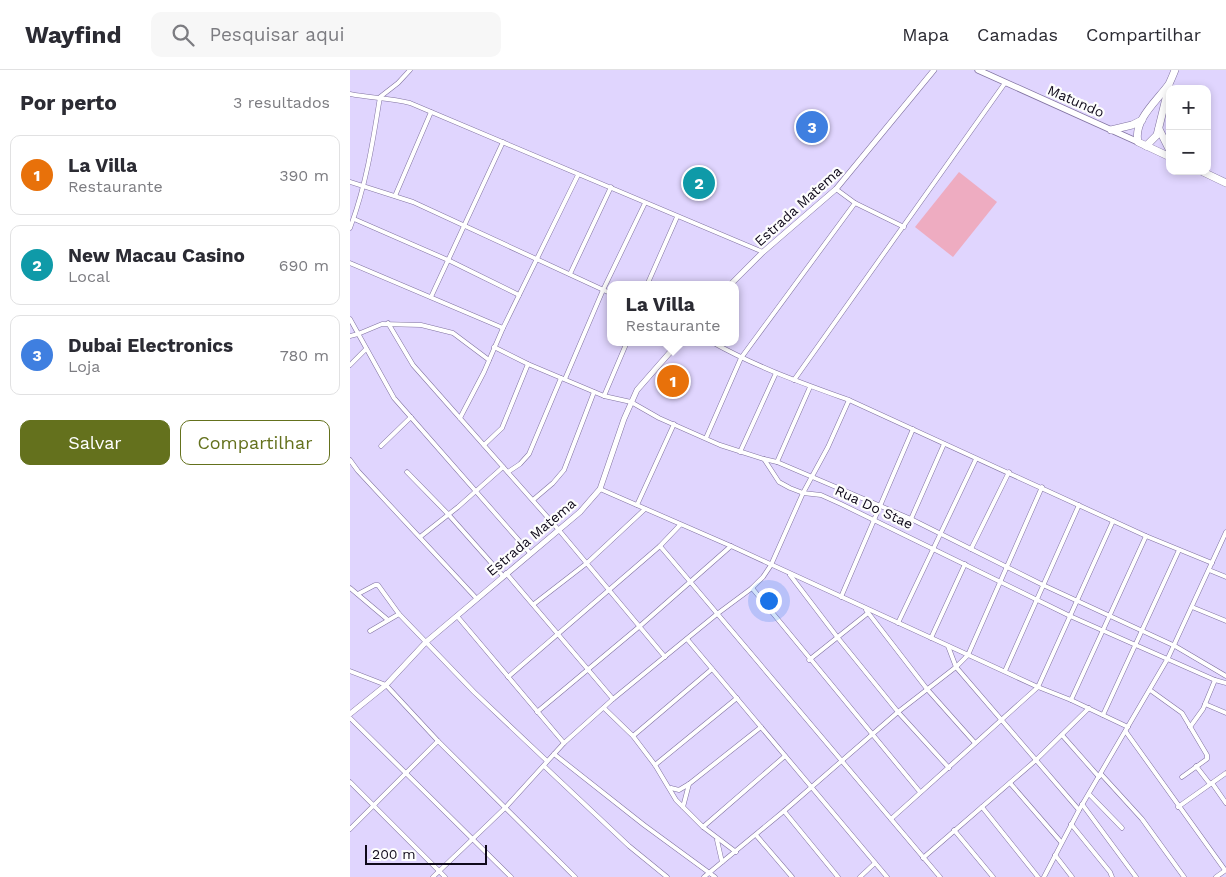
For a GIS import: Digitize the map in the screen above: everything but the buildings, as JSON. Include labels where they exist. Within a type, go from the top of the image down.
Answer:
[{"type":"highway","points":[[1146,146],[1159,129],[1175,70]]},
{"type":"highway","points":[[1166,155],[1138,142],[1137,133],[1142,120],[1170,83]]},
{"type":"highway","points":[[1111,130],[1132,125],[1142,120]]},
{"type":"highway","points":[[1159,129],[1166,143]]},
{"type":"highway","points":[[1209,175],[1226,183]]},
{"type":"main road","name":"Matundo","points":[[978,70],[1138,142]]},
{"type":"street","points":[[350,228],[363,186],[380,97],[398,83],[410,70]]},
{"type":"street","name":"Estrada Matema","points":[[734,281],[763,252],[836,190],[934,70]]},
{"type":"street","points":[[794,380],[1005,83]]},
{"type":"street","points":[[350,94],[410,103],[763,252]]},
{"type":"street","points":[[395,196],[431,112]]},
{"type":"street","points":[[431,297],[502,142]]},
{"type":"street","points":[[460,418],[578,175]]},
{"type":"street","points":[[350,182],[413,202],[607,292]]},
{"type":"street","points":[[570,274],[611,188]]},
{"type":"street","points":[[836,190],[855,203],[904,227]]},
{"type":"street","points":[[607,281],[645,203]]},
{"type":"street","points":[[706,438],[741,358],[855,203]]},
{"type":"street","points":[[649,281],[677,217]]},
{"type":"street","points":[[354,219],[448,260],[519,295]]},
{"type":"street","points":[[350,263],[503,328]]},
{"type":"street","points":[[508,472],[520,464],[529,454],[607,282]]},
{"type":"street","points":[[350,319],[394,398],[530,553]]},
{"type":"street","points":[[388,323],[413,365],[533,500],[665,657]]},
{"type":"street","points":[[350,336],[388,323],[421,325],[453,333],[489,360]]},
{"type":"street","points":[[604,396],[625,346]]},
{"type":"street","name":"Estrada Matema","points":[[350,716],[386,685],[426,642],[580,512],[600,489],[636,390],[675,346]]},
{"type":"street","points":[[719,346],[776,373],[849,400],[1146,536],[1212,563]]},
{"type":"street","points":[[494,347],[528,364],[594,392],[631,402],[706,438],[740,452],[777,462],[814,476],[911,519],[1077,601],[1175,646],[1226,676]]},
{"type":"street","points":[[350,365],[366,349]]},
{"type":"street","points":[[484,445],[502,428],[528,364]]},
{"type":"street","points":[[740,452],[776,373]]},
{"type":"street","points":[[777,462],[810,387]]},
{"type":"street","points":[[533,500],[564,470],[594,392]]},
{"type":"street","points":[[433,877],[506,807],[564,743],[613,699],[717,614],[752,588],[763,577],[771,565],[803,493],[814,476],[849,400]]},
{"type":"street","points":[[381,446],[411,418]]},
{"type":"street","points":[[638,506],[674,424]]},
{"type":"street","points":[[841,597],[913,429]]},
{"type":"street","points":[[911,519],[944,444]]},
{"type":"street","name":"Rua Do Stae","points":[[764,459],[779,482],[803,493],[822,496],[874,518],[1070,616],[1135,646],[1226,683]]},
{"type":"street","points":[[898,623],[976,459]]},
{"type":"street","points":[[350,460],[358,471],[477,599]]},
{"type":"street","points":[[420,536],[476,492],[503,467]]},
{"type":"street","points":[[407,472],[534,604],[613,699]]},
{"type":"street","points":[[971,550],[1009,472]]},
{"type":"street","points":[[704,877],[968,655],[1042,487]]},
{"type":"street","points":[[600,489],[731,546],[1038,687],[1090,708],[1128,728]]},
{"type":"street","points":[[1004,670],[1079,505]]},
{"type":"street","points":[[534,604],[586,563],[645,509]]},
{"type":"street","points":[[891,819],[1038,687],[1113,521]]},
{"type":"street","points":[[508,676],[660,546],[680,525]]},
{"type":"street","points":[[1044,877],[1082,804],[1175,646],[1226,533]]},
{"type":"street","points":[[1071,700],[1146,536]]},
{"type":"street","points":[[660,546],[940,877]]},
{"type":"street","points":[[537,712],[640,626],[731,546]]},
{"type":"street","points":[[1103,715],[1179,550]]},
{"type":"street","points":[[931,638],[964,564]]},
{"type":"street","points":[[1209,570],[1226,578]]},
{"type":"street","points":[[789,573],[838,638],[898,712],[949,768]]},
{"type":"street","points":[[358,594],[377,584],[399,614],[474,692],[547,761]]},
{"type":"street","points":[[350,588],[388,620]]},
{"type":"street","points":[[752,588],[809,660],[920,792]]},
{"type":"street","points":[[1192,607],[1226,621]]},
{"type":"street","points":[[864,608],[927,689],[975,743]]},
{"type":"street","points":[[809,660],[868,613]]},
{"type":"street","points":[[370,631],[399,614]]},
{"type":"street","points":[[457,616],[564,743]]},
{"type":"street","points":[[686,639],[887,877]]},
{"type":"street","points":[[948,646],[956,667],[1079,810]]},
{"type":"street","points":[[633,736],[712,669]]},
{"type":"street","points":[[350,671],[386,685],[438,741],[575,877]]},
{"type":"street","points":[[1190,727],[1205,704],[1215,680]]},
{"type":"street","points":[[1150,690],[1177,708],[1207,755],[1207,759],[1182,777]]},
{"type":"street","points":[[655,765],[737,698]]},
{"type":"street","points":[[1205,704],[1226,713]]},
{"type":"street","points":[[604,708],[633,736],[671,788],[676,800],[703,827],[736,852]]},
{"type":"street","points":[[923,858],[1035,761],[1090,708]]},
{"type":"street","points":[[350,716],[511,877]]},
{"type":"street","points":[[671,788],[678,790],[689,784],[761,727]]},
{"type":"street","points":[[1126,732],[1178,807],[1226,870],[1219,876]]},
{"type":"street","points":[[1062,734],[1142,819],[1184,877]]},
{"type":"street","points":[[350,829],[438,741]]},
{"type":"street","points":[[554,754],[714,877]]},
{"type":"street","points":[[703,827],[786,756]]},
{"type":"street","points":[[544,766],[623,840],[666,877]]},
{"type":"street","points":[[1196,766],[1226,803]]},
{"type":"street","points":[[1178,807],[1226,773]]},
{"type":"street","points":[[350,782],[444,877]]},
{"type":"street","points":[[1010,782],[1061,842]]},
{"type":"street","points":[[683,807],[689,784]]},
{"type":"street","points":[[1088,794],[1122,828]]},
{"type":"street","points":[[1082,804],[1136,877]]},
{"type":"street","points":[[982,807],[1038,877]]},
{"type":"street","points":[[784,811],[838,877]]},
{"type":"street","points":[[1071,824],[1112,877]]},
{"type":"street","points":[[954,830],[993,877]]},
{"type":"street","points":[[756,834],[792,877]]},
{"type":"street","points":[[718,840],[722,862]]},
{"type":"street","points":[[1055,855],[1072,877]]},
{"type":"street","points":[[860,877],[875,863]]},
{"type":"shaded area","points":[[959,172],[997,202],[953,257],[915,227]]},
{"type":"place","name":"Dubai Electronics","points":[[812,127]]},
{"type":"place","name":"New Macau Casino","points":[[699,183]]},
{"type":"place","name":"La Villa","points":[[673,381]]}]
